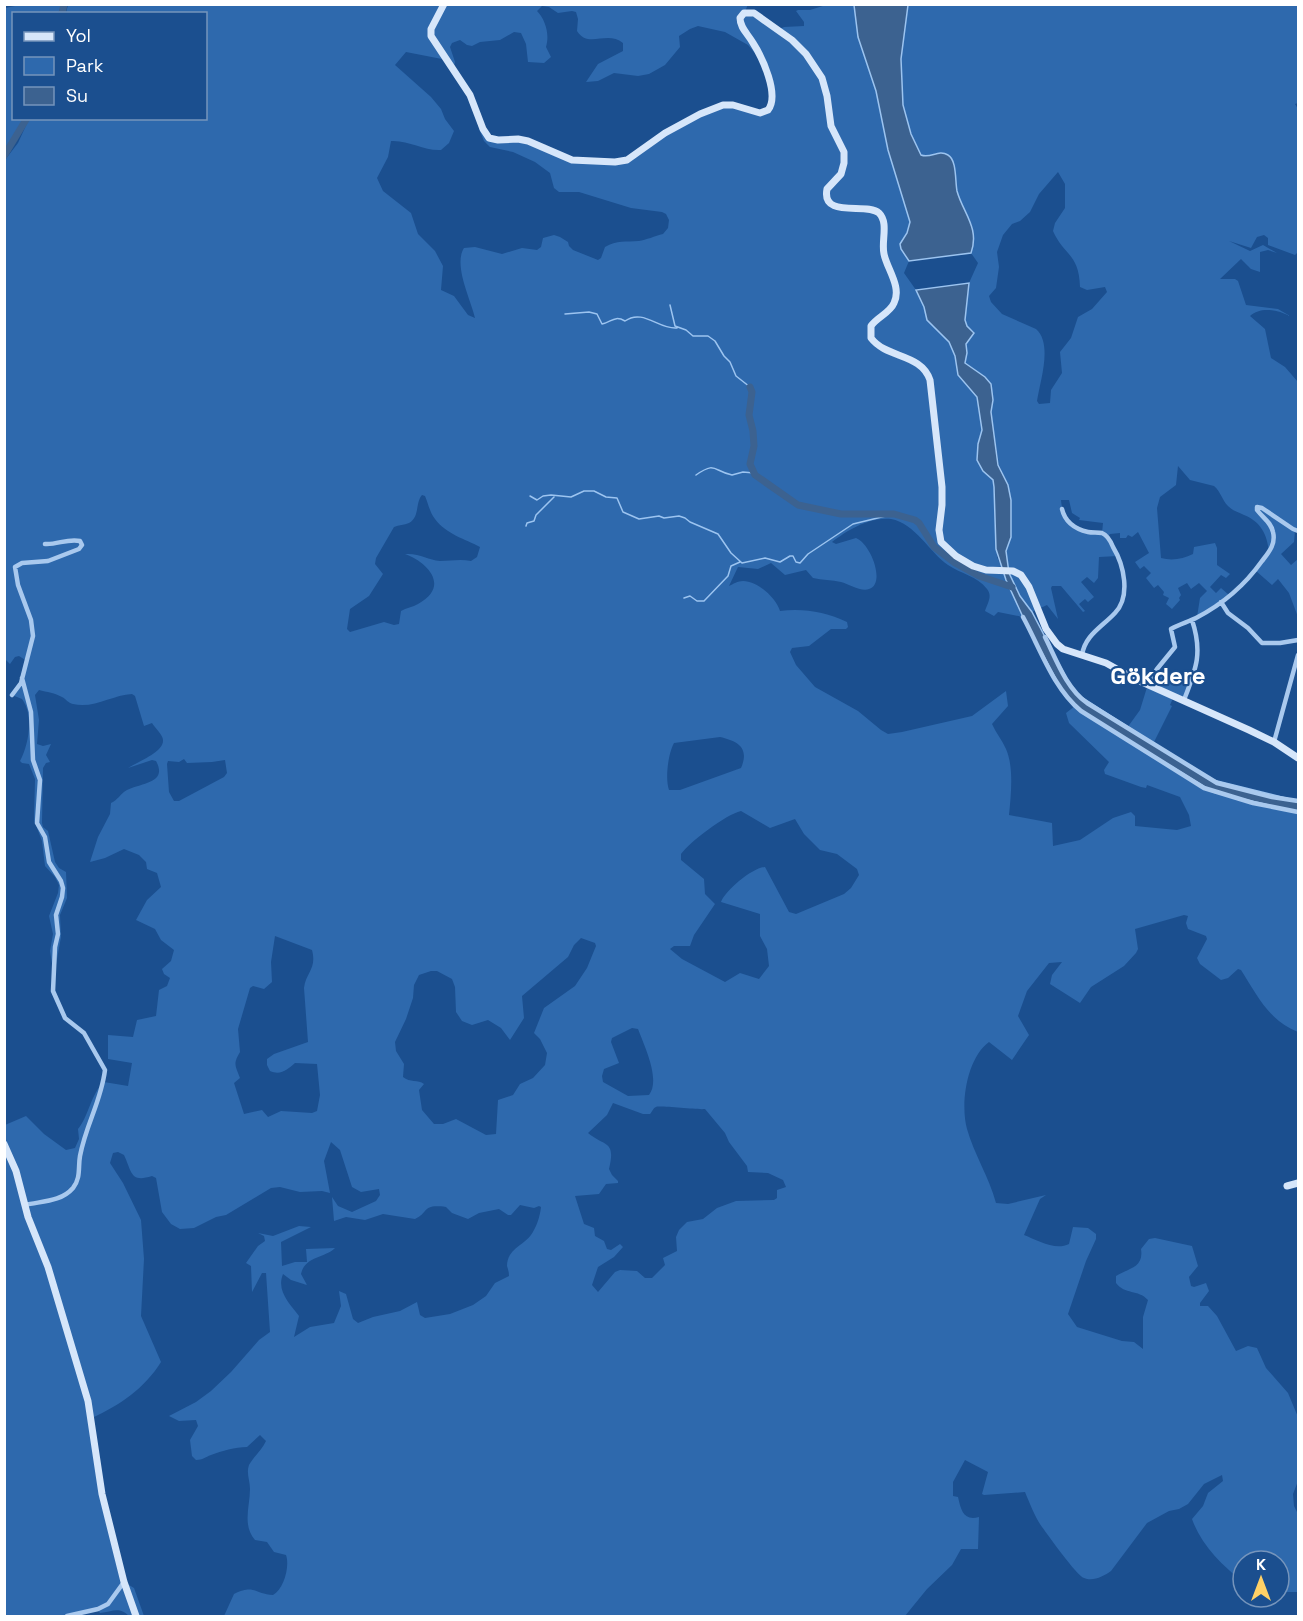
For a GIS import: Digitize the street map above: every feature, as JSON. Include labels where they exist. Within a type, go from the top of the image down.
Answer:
[{"type":"street","points":[[444,4],[431,29],[431,36],[470,95],[486,135],[498,140],[528,141],[579,161],[627,160],[665,133],[700,114],[723,105],[732,105],[760,113],[768,110],[772,103],[771,89],[760,55],[740,24],[740,18],[744,13],[754,13],[800,47],[822,78],[831,126],[844,152],[843,168],[837,180],[827,189],[827,197],[831,204],[840,208],[873,209],[880,214],[883,220],[884,254],[893,278],[896,298],[892,307],[871,326],[871,338],[888,351],[919,363],[926,370],[930,380],[942,487],[939,530],[941,542],[956,556],[973,566],[986,570],[1013,571],[1021,575],[1029,587],[1042,622],[1042,638],[1061,689],[1070,702],[1081,711],[1204,788],[1248,797],[1299,812]]},
{"type":"street","points":[[1148,684],[1175,647],[1171,629],[1192,620],[1221,602],[1248,580],[1272,548],[1274,540],[1272,528],[1257,512],[1257,507],[1262,508],[1293,530],[1299,531]]},
{"type":"street","points":[[1062,509],[1066,520],[1074,526],[1083,531],[1100,532],[1106,536],[1116,550],[1124,580],[1122,601],[1118,609],[1086,642],[1082,656]]},
{"type":"street","points":[[12,695],[19,687],[33,643],[33,630],[15,567],[19,564],[48,561],[79,549],[82,545],[80,541],[73,540],[45,544]]},
{"type":"street","points":[[1221,602],[1228,613],[1248,628],[1262,644],[1299,640]]},
{"type":"street","points":[[1023,617],[1042,638],[1070,685],[1082,700],[1209,779],[1248,797],[1299,801]]},
{"type":"street","points":[[1184,700],[1197,665],[1197,640],[1192,620]]},
{"type":"street","points":[[1042,638],[1082,656],[1106,663],[1274,742],[1299,758]]},
{"type":"street","points":[[1274,742],[1299,655]]},
{"type":"street","points":[[22,678],[32,719],[33,760],[40,780],[37,823],[45,837],[49,862],[61,880],[63,888],[56,915],[58,934],[54,955],[53,991],[65,1018],[84,1033],[105,1070],[102,1093],[84,1136],[79,1174],[74,1186],[58,1198],[25,1205]]},
{"type":"street","points":[[4,1144],[16,1171],[25,1205],[51,1277],[88,1401],[102,1494],[124,1582],[136,1617]]},
{"type":"street","points":[[1287,1186],[1299,1183]]},
{"type":"street","points":[[67,1617],[108,1604],[124,1582]]},
{"type":"green space","points":[[748,4],[745,12],[777,30],[784,27],[804,26],[804,22],[796,11],[798,10],[810,10],[826,5],[854,5],[859,41],[876,91],[888,150],[910,222],[901,245],[909,261],[904,273],[916,290],[928,320],[949,342],[966,385],[977,397],[982,430],[979,439],[983,471],[993,480],[994,488],[997,557],[1023,617],[998,612],[994,616],[985,611],[990,594],[983,585],[941,560],[908,526],[891,519],[867,522],[832,542],[836,544],[856,538],[867,548],[876,572],[874,586],[869,589],[813,578],[806,570],[785,575],[771,563],[758,569],[738,567],[729,586],[743,581],[749,582],[766,591],[780,611],[814,612],[847,622],[846,629],[831,629],[809,646],[792,648],[790,652],[796,665],[815,687],[858,711],[888,734],[972,716],[1006,691],[1008,706],[992,724],[1009,756],[1011,781],[1009,815],[1052,823],[1053,846],[1080,840],[1113,818],[1131,812],[1135,816],[1135,826],[1177,830],[1191,826],[1189,815],[1180,797],[1147,785],[1146,788],[1141,787],[1105,774],[1104,770],[1109,762],[1069,723],[1066,713],[1075,706],[1176,771],[1298,812],[1298,1032],[1271,1014],[1241,970],[1238,969],[1228,978],[1221,980],[1200,964],[1197,958],[1207,939],[1206,936],[1188,929],[1186,923],[1188,916],[1184,915],[1135,929],[1138,949],[1136,953],[1124,966],[1091,987],[1080,1003],[1050,984],[1052,975],[1062,962],[1049,963],[1027,991],[1018,1016],[1029,1035],[1012,1060],[989,1042],[981,1049],[967,1082],[964,1107],[970,1138],[996,1203],[1008,1204],[1046,1195],[1040,1199],[1024,1235],[1046,1244],[1064,1246],[1069,1244],[1073,1227],[1088,1228],[1096,1234],[1068,1314],[1077,1327],[1122,1341],[1134,1342],[1143,1349],[1143,1317],[1148,1300],[1140,1294],[1120,1287],[1116,1283],[1116,1276],[1138,1264],[1141,1249],[1149,1239],[1155,1238],[1192,1246],[1198,1266],[1189,1277],[1191,1286],[1206,1283],[1209,1291],[1200,1306],[1208,1306],[1217,1316],[1236,1351],[1248,1346],[1257,1348],[1266,1368],[1288,1393],[1298,1417],[1298,1481],[1293,1494],[1294,1506],[1298,1514],[1298,1592],[1291,1592],[1291,1549],[1231,1549],[1231,1571],[1201,1537],[1192,1519],[1203,1506],[1208,1493],[1223,1481],[1222,1475],[1204,1484],[1188,1504],[1147,1523],[1111,1571],[1091,1579],[1080,1576],[1056,1546],[1037,1519],[1025,1492],[982,1494],[988,1472],[965,1460],[953,1482],[953,1496],[958,1497],[964,1514],[970,1518],[979,1517],[978,1549],[961,1549],[952,1565],[927,1589],[905,1616],[224,1616],[234,1594],[251,1590],[273,1595],[280,1588],[285,1577],[286,1555],[274,1552],[267,1542],[255,1540],[248,1522],[250,1489],[248,1468],[266,1441],[260,1435],[247,1447],[196,1460],[192,1456],[190,1440],[198,1426],[196,1420],[179,1421],[169,1416],[211,1391],[259,1340],[270,1332],[266,1273],[262,1273],[252,1292],[251,1266],[246,1263],[258,1246],[265,1241],[264,1236],[258,1233],[273,1236],[299,1226],[311,1227],[281,1242],[282,1266],[295,1262],[307,1262],[306,1249],[335,1248],[311,1260],[303,1268],[301,1274],[307,1285],[291,1280],[283,1274],[281,1286],[283,1292],[299,1316],[294,1337],[310,1327],[334,1323],[341,1306],[339,1291],[346,1294],[353,1319],[358,1323],[400,1311],[417,1302],[420,1315],[425,1318],[450,1314],[473,1305],[486,1296],[495,1283],[509,1276],[507,1266],[510,1255],[531,1235],[540,1215],[541,1207],[539,1206],[534,1208],[520,1205],[511,1215],[499,1209],[479,1213],[468,1219],[452,1213],[446,1207],[438,1206],[429,1208],[415,1219],[383,1214],[365,1220],[346,1217],[334,1221],[332,1197],[338,1206],[352,1212],[376,1201],[380,1195],[379,1189],[361,1192],[352,1187],[340,1150],[331,1142],[324,1161],[330,1193],[271,1188],[226,1215],[216,1217],[194,1228],[180,1229],[171,1224],[162,1212],[156,1178],[136,1177],[124,1155],[118,1152],[113,1153],[110,1163],[123,1183],[141,1220],[144,1259],[141,1316],[161,1362],[131,1395],[92,1418],[102,1494],[124,1582],[134,1588],[144,1616],[129,1616],[119,1610],[100,1613],[98,1610],[67,1616],[5,1616],[5,1125],[26,1116],[44,1134],[66,1150],[75,1148],[79,1139],[78,1129],[93,1098],[104,1082],[128,1086],[132,1063],[108,1059],[108,1035],[133,1037],[137,1020],[156,1016],[159,990],[167,986],[170,978],[164,974],[162,969],[171,961],[174,950],[161,940],[155,929],[136,920],[147,900],[161,887],[157,873],[147,869],[146,862],[139,855],[124,849],[90,862],[98,837],[110,814],[111,803],[127,790],[152,781],[159,774],[156,761],[152,760],[128,768],[159,749],[163,740],[162,736],[152,723],[144,726],[135,696],[132,694],[81,705],[39,690],[35,695],[39,720],[37,744],[43,746],[51,744],[46,755],[50,762],[46,763],[43,768],[42,823],[48,831],[55,862],[66,872],[67,898],[60,915],[61,937],[54,976],[50,951],[53,934],[49,916],[59,885],[45,866],[42,841],[34,820],[35,779],[29,764],[20,761],[28,738],[28,713],[22,699],[12,695],[19,687],[27,661],[19,656],[15,657],[10,664],[5,659],[5,160],[18,143],[29,120],[207,120],[207,12],[66,12],[68,5]],"holes":[[[542,6],[549,7],[558,13],[576,12],[577,31],[587,39],[611,38],[623,43],[623,51],[598,64],[586,82],[598,81],[614,73],[638,76],[649,74],[665,65],[680,47],[679,36],[698,26],[725,32],[748,45],[764,64],[771,107],[754,112],[723,105],[657,138],[622,161],[572,160],[518,139],[489,138],[482,128],[479,129],[484,141],[490,147],[513,152],[535,162],[550,173],[554,188],[559,192],[579,192],[631,208],[662,212],[669,220],[668,228],[663,234],[642,240],[614,243],[605,247],[598,260],[573,250],[568,242],[554,235],[543,238],[541,247],[537,250],[522,248],[502,254],[475,247],[464,248],[461,255],[462,273],[475,318],[468,315],[454,296],[441,290],[443,266],[435,251],[418,234],[411,213],[383,191],[377,178],[388,157],[391,141],[441,150],[449,143],[454,131],[431,97],[395,65],[406,52],[447,60],[453,69],[455,62],[450,47],[452,43],[460,40],[472,46],[480,42],[500,40],[514,32],[521,33],[526,44],[528,62],[544,63],[551,57],[546,47],[546,27],[537,11]],[[422,495],[425,496],[439,524],[480,547],[477,557],[471,561],[440,561],[405,554],[421,563],[432,575],[433,590],[418,604],[401,611],[399,624],[384,622],[350,632],[347,629],[350,609],[369,596],[383,574],[375,564],[376,558],[394,527],[409,523],[415,517]],[[720,737],[736,743],[743,750],[741,768],[680,790],[669,790],[667,773],[674,743]],[[184,759],[187,763],[225,760],[227,773],[224,777],[179,801],[174,801],[169,792],[167,764],[168,761],[179,762]],[[741,811],[770,828],[795,819],[804,834],[820,850],[837,854],[857,869],[859,875],[844,894],[796,914],[789,912],[765,867],[740,880],[721,902],[760,914],[760,936],[767,949],[769,966],[759,979],[740,973],[725,982],[682,959],[670,949],[674,946],[690,946],[694,935],[715,904],[705,894],[704,879],[681,860],[681,854],[718,823]],[[275,936],[312,950],[313,962],[304,988],[308,1042],[274,1054],[267,1059],[267,1065],[270,1071],[278,1073],[295,1063],[317,1064],[320,1095],[317,1111],[312,1113],[281,1111],[268,1117],[262,1110],[244,1114],[234,1083],[240,1078],[236,1065],[240,1052],[238,1029],[250,988],[253,986],[264,989],[272,982],[271,962]],[[581,938],[595,943],[596,946],[587,968],[575,986],[544,1008],[534,1033],[547,1053],[545,1065],[533,1078],[520,1084],[513,1095],[498,1100],[496,1134],[486,1135],[456,1119],[443,1124],[434,1124],[422,1110],[419,1090],[424,1084],[403,1077],[404,1064],[396,1051],[395,1042],[406,1019],[413,998],[414,985],[419,975],[437,971],[452,979],[455,987],[456,1012],[462,1021],[472,1025],[488,1020],[501,1028],[510,1040],[524,1018],[522,996],[568,957],[574,945]],[[632,1028],[638,1029],[652,1072],[652,1089],[649,1095],[628,1096],[603,1082],[604,1069],[619,1063],[611,1042],[612,1038]],[[613,1103],[643,1114],[650,1114],[654,1108],[658,1107],[705,1109],[725,1133],[747,1166],[748,1172],[768,1173],[783,1180],[786,1187],[777,1190],[777,1198],[774,1200],[736,1201],[717,1208],[703,1219],[687,1222],[676,1237],[677,1251],[663,1258],[665,1265],[652,1278],[645,1278],[637,1271],[620,1270],[615,1272],[598,1292],[592,1285],[598,1267],[614,1257],[623,1247],[620,1244],[611,1250],[607,1249],[604,1241],[595,1236],[594,1228],[584,1224],[575,1196],[599,1194],[606,1184],[618,1183],[609,1169],[611,1153],[608,1145],[588,1133],[607,1115]]]},
{"type":"green space","points":[[20,5],[62,5],[58,12],[12,12],[12,120],[24,120],[5,150],[5,8]]},
{"type":"green space","points":[[908,5],[1298,5],[1298,103],[1295,104],[1298,109],[1297,253],[1295,255],[1268,245],[1268,238],[1264,235],[1257,237],[1251,248],[1229,241],[1250,251],[1263,245],[1277,253],[1268,250],[1260,252],[1260,272],[1251,269],[1241,259],[1220,279],[1238,281],[1246,305],[1278,309],[1290,316],[1264,310],[1250,316],[1265,329],[1271,358],[1285,367],[1298,382],[1298,531],[1295,531],[1294,542],[1281,554],[1291,565],[1298,559],[1298,617],[1289,593],[1278,579],[1272,585],[1256,571],[1269,552],[1265,534],[1259,525],[1230,508],[1214,486],[1190,480],[1178,466],[1176,485],[1160,497],[1157,508],[1161,558],[1181,558],[1193,554],[1194,547],[1215,543],[1217,565],[1230,574],[1226,578],[1221,575],[1210,587],[1216,593],[1221,588],[1229,595],[1197,617],[1200,598],[1207,591],[1199,583],[1191,589],[1187,583],[1178,588],[1181,595],[1180,600],[1172,609],[1166,604],[1169,598],[1163,595],[1164,592],[1158,585],[1154,588],[1146,578],[1151,573],[1144,566],[1140,569],[1135,562],[1149,553],[1138,532],[1126,538],[1120,538],[1120,533],[1110,534],[1107,537],[1118,556],[1099,557],[1098,578],[1094,583],[1087,577],[1081,582],[1094,597],[1088,602],[1085,599],[1079,604],[1085,611],[1083,612],[1061,586],[1051,588],[1058,619],[1047,605],[1032,612],[1020,596],[1009,573],[1006,551],[1011,537],[1011,500],[1008,485],[999,465],[991,412],[993,400],[991,384],[965,363],[966,344],[974,332],[967,326],[965,320],[969,283],[978,263],[971,253],[974,237],[972,225],[959,199],[954,167],[947,154],[936,153],[927,157],[921,155],[911,134],[903,105],[901,59]],"holes":[[[1058,172],[1065,184],[1065,208],[1055,223],[1053,231],[1077,267],[1080,287],[1087,290],[1105,287],[1107,292],[1092,309],[1078,317],[1071,338],[1060,352],[1062,373],[1051,390],[1050,403],[1039,404],[1037,401],[1045,353],[1041,336],[1036,329],[1002,314],[991,302],[989,296],[996,288],[999,267],[997,252],[1003,235],[1012,224],[1020,221],[1030,212],[1039,194]],[[1061,500],[1069,500],[1072,513],[1080,518],[1079,520],[1103,523],[1102,533],[1080,528],[1069,521],[1062,509]]]},
{"type":"green space","points":[[1157,669],[1191,681],[1184,700],[1174,696],[1170,705],[1172,706],[1153,744],[1127,728],[1140,710],[1148,684]]},
{"type":"water","points":[[854,5],[908,5],[901,59],[903,105],[911,134],[921,155],[944,153],[953,161],[957,191],[972,228],[971,253],[909,261],[901,249],[900,244],[907,233],[910,222],[888,150],[876,91],[858,37]]},
{"type":"water","points":[[969,283],[965,320],[974,333],[966,344],[965,363],[991,384],[993,400],[991,412],[998,465],[1008,485],[1011,500],[1011,537],[1006,551],[1009,573],[1070,685],[1078,695],[1209,779],[1298,801],[1298,812],[1213,792],[1081,711],[1065,696],[1023,617],[1006,580],[996,549],[993,480],[983,471],[977,460],[982,430],[977,397],[958,375],[955,356],[949,342],[927,320],[916,290]]},
{"type":"waterway","points":[[62,12],[64,4]]},
{"type":"waterway","points":[[4,156],[26,120]]},
{"type":"waterway","points":[[670,305],[675,326],[686,330],[693,336],[708,336],[715,341],[730,362],[736,376],[750,387]]},
{"type":"waterway","points":[[565,314],[589,312],[597,314],[602,324],[616,319],[625,321],[638,317],[670,328],[677,328]]},
{"type":"waterway","points":[[750,387],[752,392],[749,415],[754,446],[750,464],[755,475],[798,505],[841,514],[894,514],[915,520],[934,547],[955,563],[979,576],[1012,587]]},
{"type":"waterway","points":[[696,475],[711,468],[732,475],[743,472],[754,473]]},
{"type":"waterway","points":[[530,496],[537,500],[543,496],[571,497],[584,491],[594,491],[606,497],[617,498],[623,512],[639,519],[679,516],[718,534],[731,553],[742,563],[765,558],[780,562],[790,556],[800,563],[808,554],[853,524],[894,514]]},
{"type":"waterway","points":[[526,526],[527,523],[534,521],[536,515],[554,497]]},
{"type":"waterway","points":[[684,598],[690,596],[697,601],[704,601],[728,576],[731,566],[740,562]]},
{"type":"district","name":"Gökdere","points":[[1158,676]]}]
